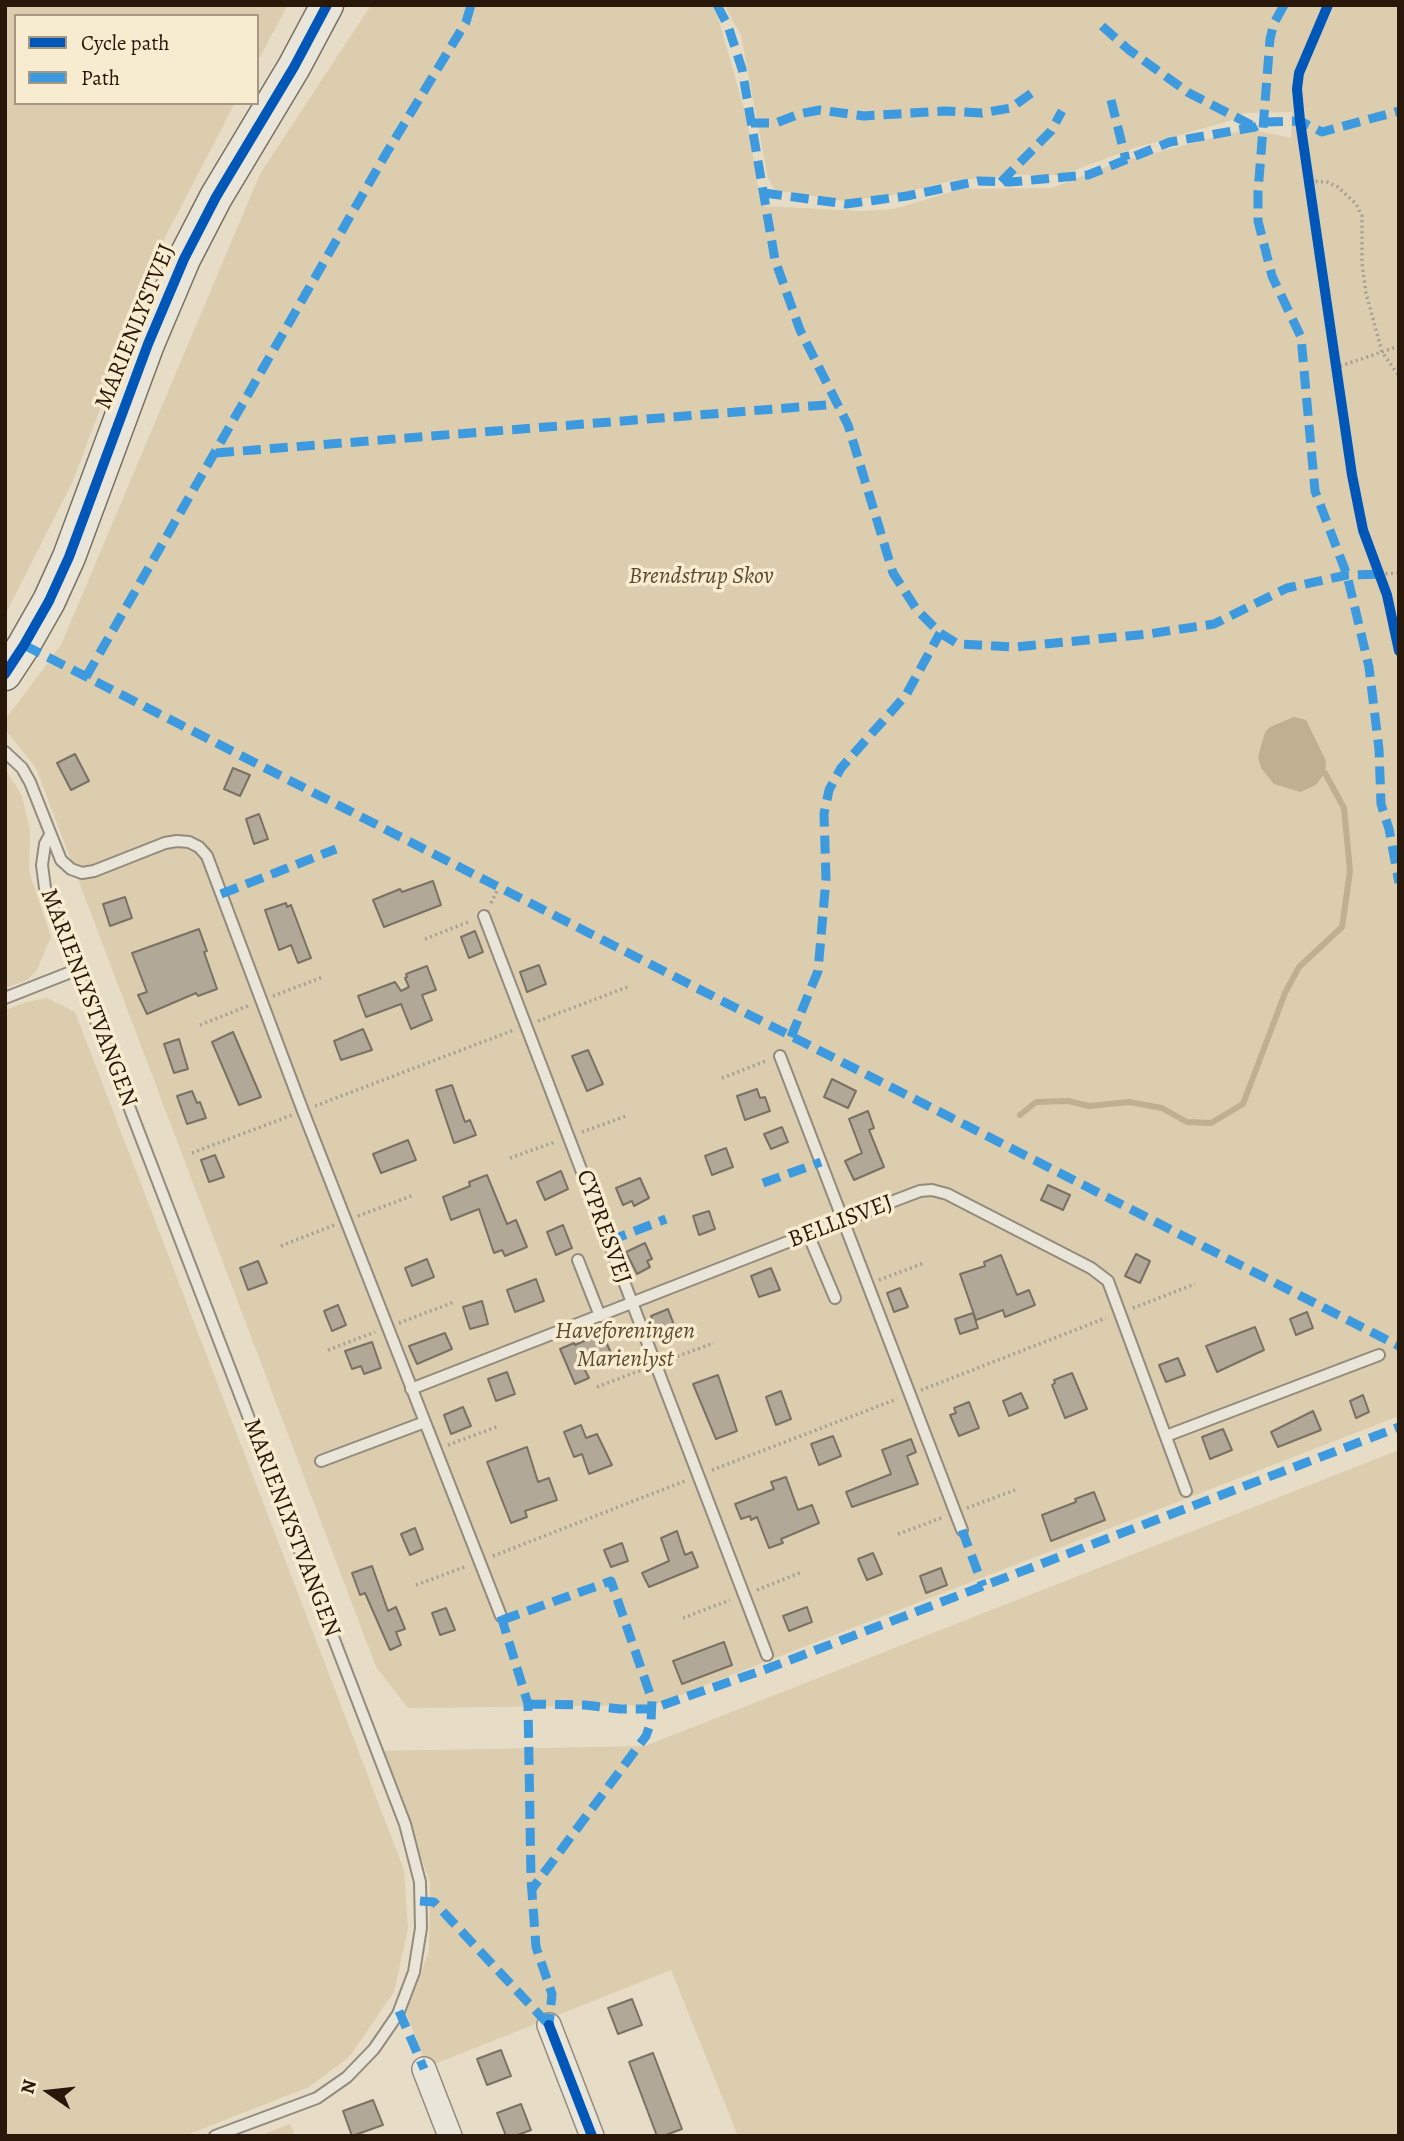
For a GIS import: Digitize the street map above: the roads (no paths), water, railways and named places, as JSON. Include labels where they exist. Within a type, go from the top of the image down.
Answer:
[{"type":"street","name":"MARIENLYSTVEJ","points":[[5,674],[49,601],[69,557],[148,344],[184,258],[216,197],[327,5]]},
{"type":"street","points":[[549,2025],[593,2136]]},
{"type":"street","points":[[424,2069],[450,2136]]},
{"type":"lane","points":[[5,752],[22,768],[30,782],[61,860],[71,869],[82,873],[94,871],[165,843],[177,841],[200,847],[207,856],[303,1111],[501,1616]]},
{"type":"lane","name":"MARIENLYSTVANGEN","points":[[50,835],[45,844],[42,865],[44,888],[405,1824],[420,1882],[421,1928],[414,1972],[397,2014],[374,2049],[347,2077],[317,2098],[215,2136]]},
{"type":"lane","name":"CYPRESVEJ","points":[[484,916],[767,1655]]},
{"type":"lane","points":[[5,998],[76,970]]},
{"type":"lane","points":[[780,1056],[962,1530]]},
{"type":"lane","name":"BELLISVEJ","points":[[411,1389],[844,1220],[920,1191],[932,1190],[947,1194],[1100,1274],[1108,1282],[1186,1491]]},
{"type":"lane","points":[[808,1234],[835,1298]]},
{"type":"lane","points":[[578,1260],[600,1316]]},
{"type":"lane","points":[[1166,1436],[1378,1355]]},
{"type":"lane","points":[[321,1461],[425,1422]]},
{"type":"waterway","points":[[1020,1115],[1036,1102],[1068,1101],[1089,1106],[1129,1102],[1162,1108],[1187,1122],[1211,1123],[1243,1104],[1285,993],[1299,967],[1342,927],[1350,871],[1344,808],[1325,773]]},
{"type":"park label","name":"Brendstrup Skov","points":[[701,577]]},
{"type":"park label","name":"Haveforeningen Marienlyst","points":[[625,1346]]}]
